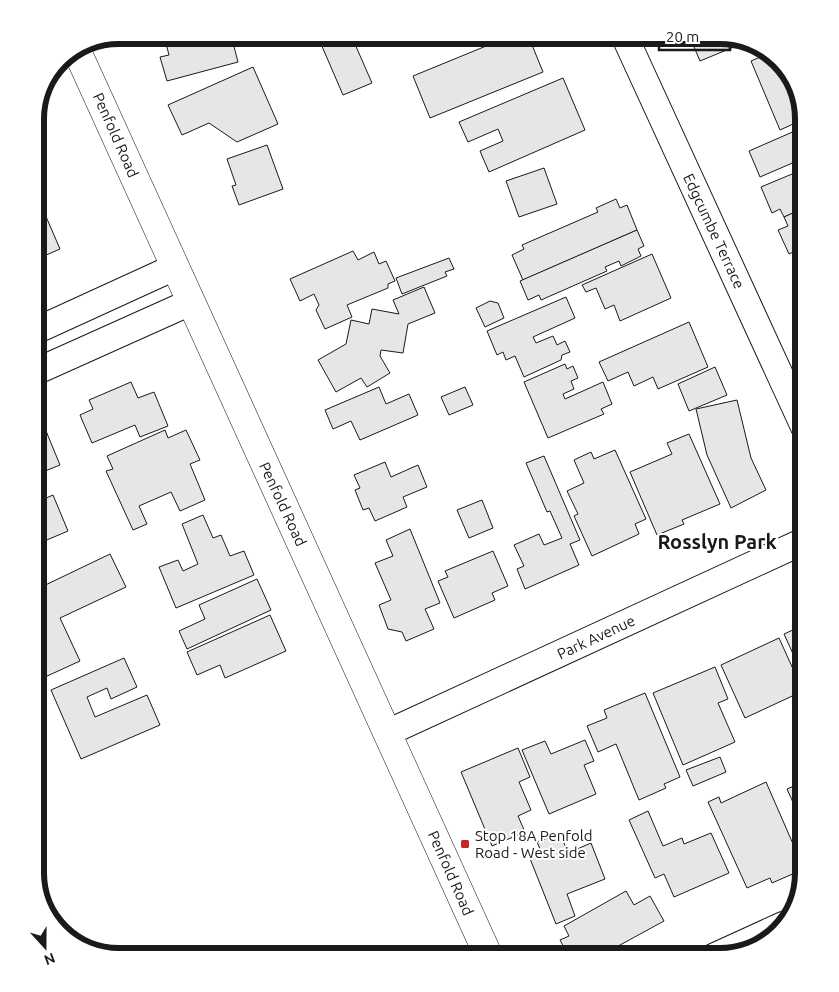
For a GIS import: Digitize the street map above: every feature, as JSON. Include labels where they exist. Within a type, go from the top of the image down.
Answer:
[{"type":"main road","name":"Penfold Road","points":[[79,55],[485,948]]},
{"type":"street","name":"Edgcumbe Terrace","points":[[628,44],[795,408]]},
{"type":"street","points":[[44,327],[175,267]]},
{"type":"street","points":[[44,368],[191,302]]},
{"type":"street","name":"Park Avenue","points":[[387,733],[795,545]]},
{"type":"street","points":[[735,947],[767,933]]},
{"type":"building","points":[[166,44],[233,44],[238,62],[167,81],[160,57],[169,55]]},
{"type":"building","points":[[321,44],[355,44],[372,83],[343,95]]},
{"type":"building","points":[[491,44],[532,44],[543,72],[430,118],[413,76]]},
{"type":"building","points":[[693,44],[737,46],[700,61]]},
{"type":"building","points":[[762,56],[780,73],[794,104],[795,123],[780,130],[751,61]]},
{"type":"building","points":[[253,67],[278,124],[237,142],[209,123],[182,135],[168,105]]},
{"type":"building","points":[[563,78],[585,130],[489,172],[480,151],[503,141],[498,129],[468,142],[459,122]]},
{"type":"building","points":[[795,131],[795,162],[760,177],[749,151]]},
{"type":"building","points":[[267,145],[283,189],[239,205],[232,186],[236,185],[227,159]]},
{"type":"building","points":[[544,168],[557,204],[519,217],[506,181]]},
{"type":"building","points":[[795,173],[795,212],[784,217],[780,209],[772,213],[761,187]]},
{"type":"building","points":[[616,199],[620,208],[627,205],[637,230],[523,280],[512,255],[524,249],[522,245],[598,212],[596,208]]},
{"type":"building","points":[[44,212],[60,249],[44,256]]},
{"type":"building","points":[[795,212],[795,251],[789,254],[778,230],[788,226],[784,217]]},
{"type":"building","points":[[637,230],[644,246],[638,249],[641,256],[621,266],[619,261],[605,267],[607,271],[541,300],[539,295],[528,300],[520,281]]},
{"type":"building","points":[[353,251],[358,260],[374,252],[379,264],[386,261],[395,281],[388,284],[388,288],[347,305],[352,317],[325,329],[316,310],[319,305],[314,294],[300,301],[290,279]]},
{"type":"building","points":[[652,254],[671,298],[620,321],[614,305],[605,309],[596,288],[586,292],[582,285]]},
{"type":"building","points":[[449,258],[454,269],[445,272],[447,276],[402,294],[396,278]]},
{"type":"building","points":[[424,287],[435,313],[408,324],[403,353],[381,350],[380,356],[390,373],[367,387],[361,378],[336,392],[318,360],[346,344],[351,320],[369,324],[372,309],[399,314],[393,300]]},
{"type":"building","points":[[566,297],[575,318],[533,337],[536,343],[553,336],[557,345],[565,341],[570,352],[562,355],[561,360],[524,377],[515,356],[506,360],[503,352],[497,355],[487,331]]},
{"type":"building","points":[[490,301],[498,303],[504,318],[485,327],[476,308]]},
{"type":"building","points":[[689,322],[708,367],[658,389],[653,377],[634,386],[628,372],[608,381],[599,362]]},
{"type":"building","points":[[565,364],[567,369],[573,366],[578,378],[571,381],[574,389],[563,394],[565,399],[603,382],[612,404],[601,409],[604,414],[548,438],[524,382]]},
{"type":"building","points":[[715,367],[727,395],[689,411],[678,384]]},
{"type":"building","points":[[131,382],[138,398],[154,392],[168,426],[140,437],[135,425],[92,443],[80,415],[93,409],[89,400]]},
{"type":"building","points":[[379,387],[386,404],[409,394],[418,415],[360,440],[351,421],[333,429],[325,410]]},
{"type":"building","points":[[465,387],[473,405],[449,415],[441,397]]},
{"type":"building","points":[[737,400],[751,458],[766,490],[731,508],[707,455],[696,409]]},
{"type":"building","points":[[44,426],[60,465],[44,471]]},
{"type":"building","points":[[165,430],[168,438],[186,430],[200,460],[190,464],[205,500],[180,511],[171,492],[139,506],[147,524],[133,530],[106,471],[113,469],[107,456]]},
{"type":"building","points":[[689,434],[720,504],[682,520],[684,524],[657,535],[630,472],[672,454],[667,443]]},
{"type":"building","points":[[615,450],[646,519],[635,524],[639,534],[592,556],[574,516],[578,514],[567,491],[584,483],[574,460],[591,452],[594,459]]},
{"type":"building","points":[[544,456],[580,540],[570,544],[579,565],[525,589],[517,569],[524,566],[514,545],[539,534],[544,545],[562,538],[550,511],[547,512],[526,463]]},
{"type":"building","points":[[385,462],[391,477],[418,465],[427,487],[403,497],[407,507],[375,521],[369,508],[363,510],[355,490],[360,488],[354,475]]},
{"type":"building","points":[[53,495],[68,531],[44,541],[44,499]]},
{"type":"building","points":[[482,500],[493,528],[469,538],[457,510]]},
{"type":"building","points":[[203,515],[213,538],[221,535],[230,556],[244,551],[254,575],[176,608],[159,567],[178,560],[183,571],[198,564],[182,524]]},
{"type":"building","points":[[410,529],[440,603],[425,609],[434,629],[406,641],[402,632],[388,629],[379,605],[391,600],[375,563],[393,556],[386,540]]},
{"type":"building","points":[[493,551],[508,586],[492,593],[495,600],[454,618],[438,581],[448,577],[445,571]]},
{"type":"building","points":[[110,554],[126,587],[60,618],[80,661],[45,677],[44,675],[44,586]]},
{"type":"building","points":[[257,579],[271,610],[187,649],[179,631],[205,619],[199,605]]},
{"type":"building","points":[[270,615],[286,651],[225,678],[220,665],[197,675],[187,652]]},
{"type":"building","points":[[795,629],[795,658],[784,634]]},
{"type":"building","points":[[779,638],[795,673],[795,695],[745,718],[721,665]]},
{"type":"building","points":[[124,658],[137,687],[111,699],[107,688],[87,697],[95,717],[147,695],[160,725],[81,759],[51,690]]},
{"type":"building","points":[[715,667],[728,699],[718,703],[735,742],[683,765],[653,693]]},
{"type":"building","points":[[645,693],[680,777],[664,784],[666,788],[639,800],[616,744],[598,752],[587,726],[607,718],[604,710]]},
{"type":"building","points":[[585,740],[594,761],[584,765],[596,794],[549,814],[522,750],[545,741],[551,754]]},
{"type":"building","points":[[518,748],[530,777],[519,782],[531,810],[518,816],[525,832],[492,846],[461,772]]},
{"type":"building","points":[[720,757],[726,772],[693,786],[686,770]]},
{"type":"building","points":[[766,782],[795,848],[795,873],[772,883],[770,878],[747,888],[708,802],[719,797],[721,803]]},
{"type":"building","points":[[795,786],[795,807],[787,789]]},
{"type":"building","points":[[648,811],[663,846],[682,838],[684,844],[711,833],[729,873],[674,897],[664,874],[655,878],[629,820]]},
{"type":"building","points":[[560,833],[568,853],[591,843],[605,879],[567,894],[575,916],[556,924],[529,856],[541,851],[537,842]]},
{"type":"building","points":[[626,891],[634,905],[650,896],[664,921],[614,948],[564,948],[560,940],[569,936],[564,926]]},
{"type":"place","name":"Stop 18A Penfold Road - West side","points":[[465,844]]},
{"type":"district","name":"Rosslyn Park","points":[[717,541]]}]
